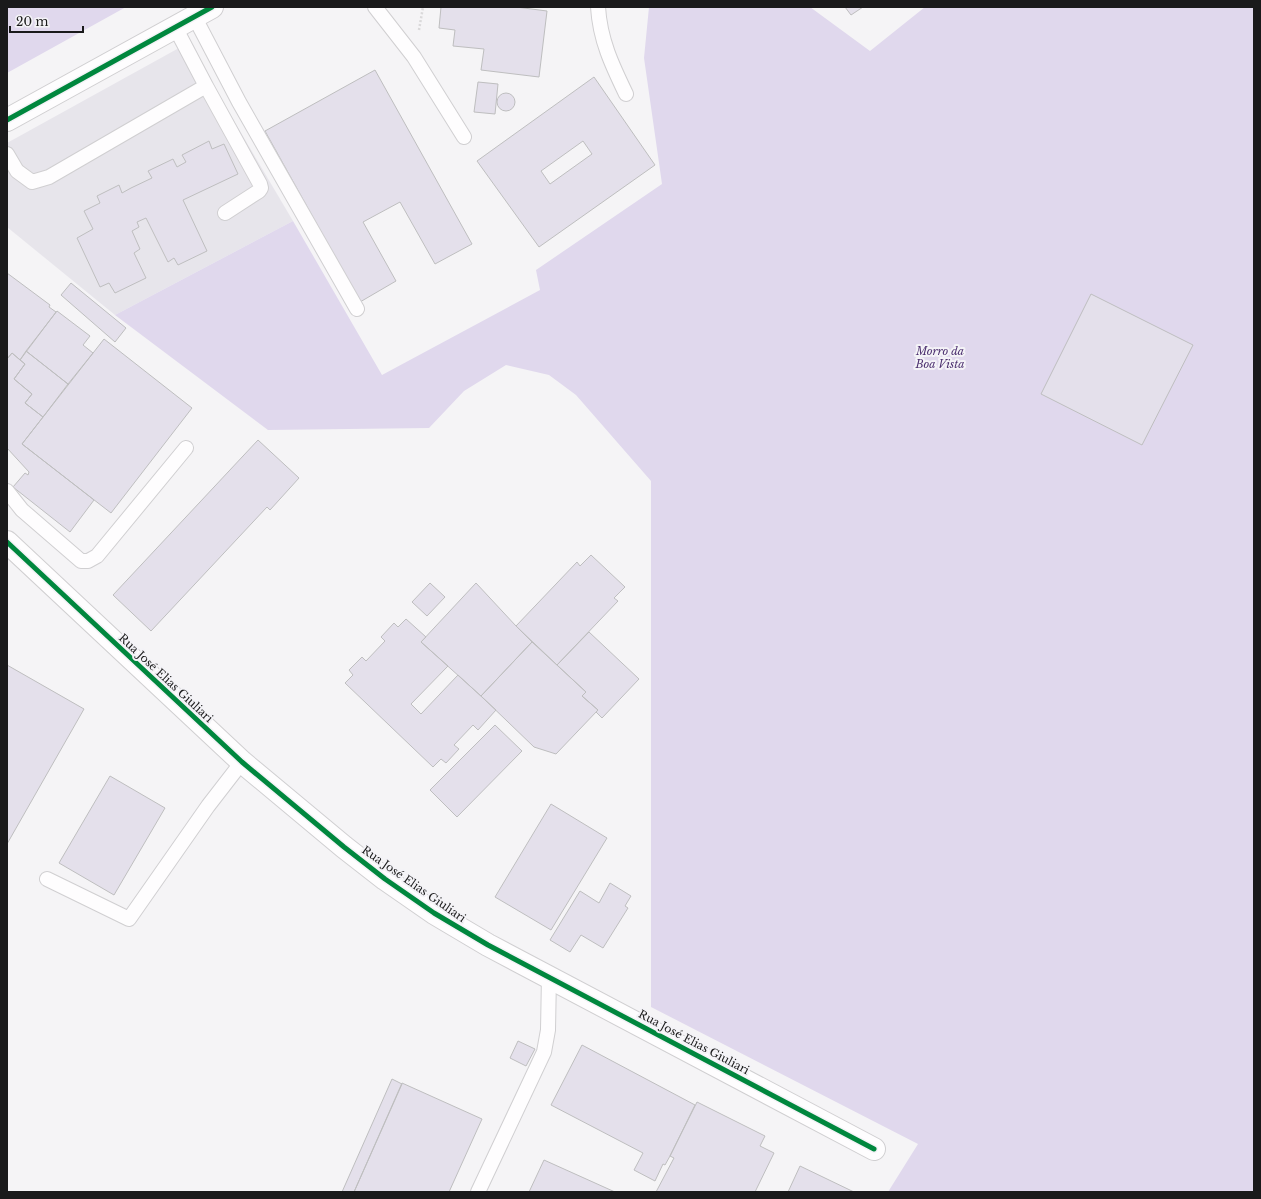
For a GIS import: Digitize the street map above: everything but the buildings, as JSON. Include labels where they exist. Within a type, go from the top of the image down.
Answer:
[{"type":"street","points":[[7,120],[203,12]]},
{"type":"street","name":"Rua José Elias Giuliari","points":[[7,542],[242,762],[385,879],[434,912],[488,945],[874,1149]]},
{"type":"lane","points":[[375,7],[414,57],[464,137]]},
{"type":"lane","points":[[598,7],[599,23],[609,57],[626,94]]},
{"type":"lane","points":[[203,12],[239,102],[357,309]]},
{"type":"lane","points":[[175,27],[260,184],[260,192],[225,213]]},
{"type":"lane","points":[[7,154],[17,171],[32,182],[49,177],[206,86]]},
{"type":"lane","points":[[7,491],[22,510],[81,561],[88,561],[97,556],[186,448]]},
{"type":"lane","points":[[47,879],[129,919],[208,806],[242,762]]},
{"type":"lane","points":[[478,1192],[544,1052],[548,1030],[549,976]]},
{"type":"shaded area","points":[[188,43],[293,221],[115,315],[7,227],[7,143]]},
{"type":"green space","points":[[7,7],[126,7],[7,73]]},
{"type":"green space","name":"Morro da Boa Vista","points":[[649,7],[810,7],[870,51],[925,7],[1254,7],[1254,1192],[888,1192],[918,1144],[651,1007],[651,481],[576,395],[549,375],[506,365],[464,391],[429,428],[268,430],[115,315],[293,221],[382,375],[540,290],[536,270],[662,184],[644,58]]},
{"type":"cycle path","points":[[7,120],[212,7]]},
{"type":"cycle path","points":[[7,542],[242,762],[385,879],[434,913],[488,945],[874,1149]]}]
